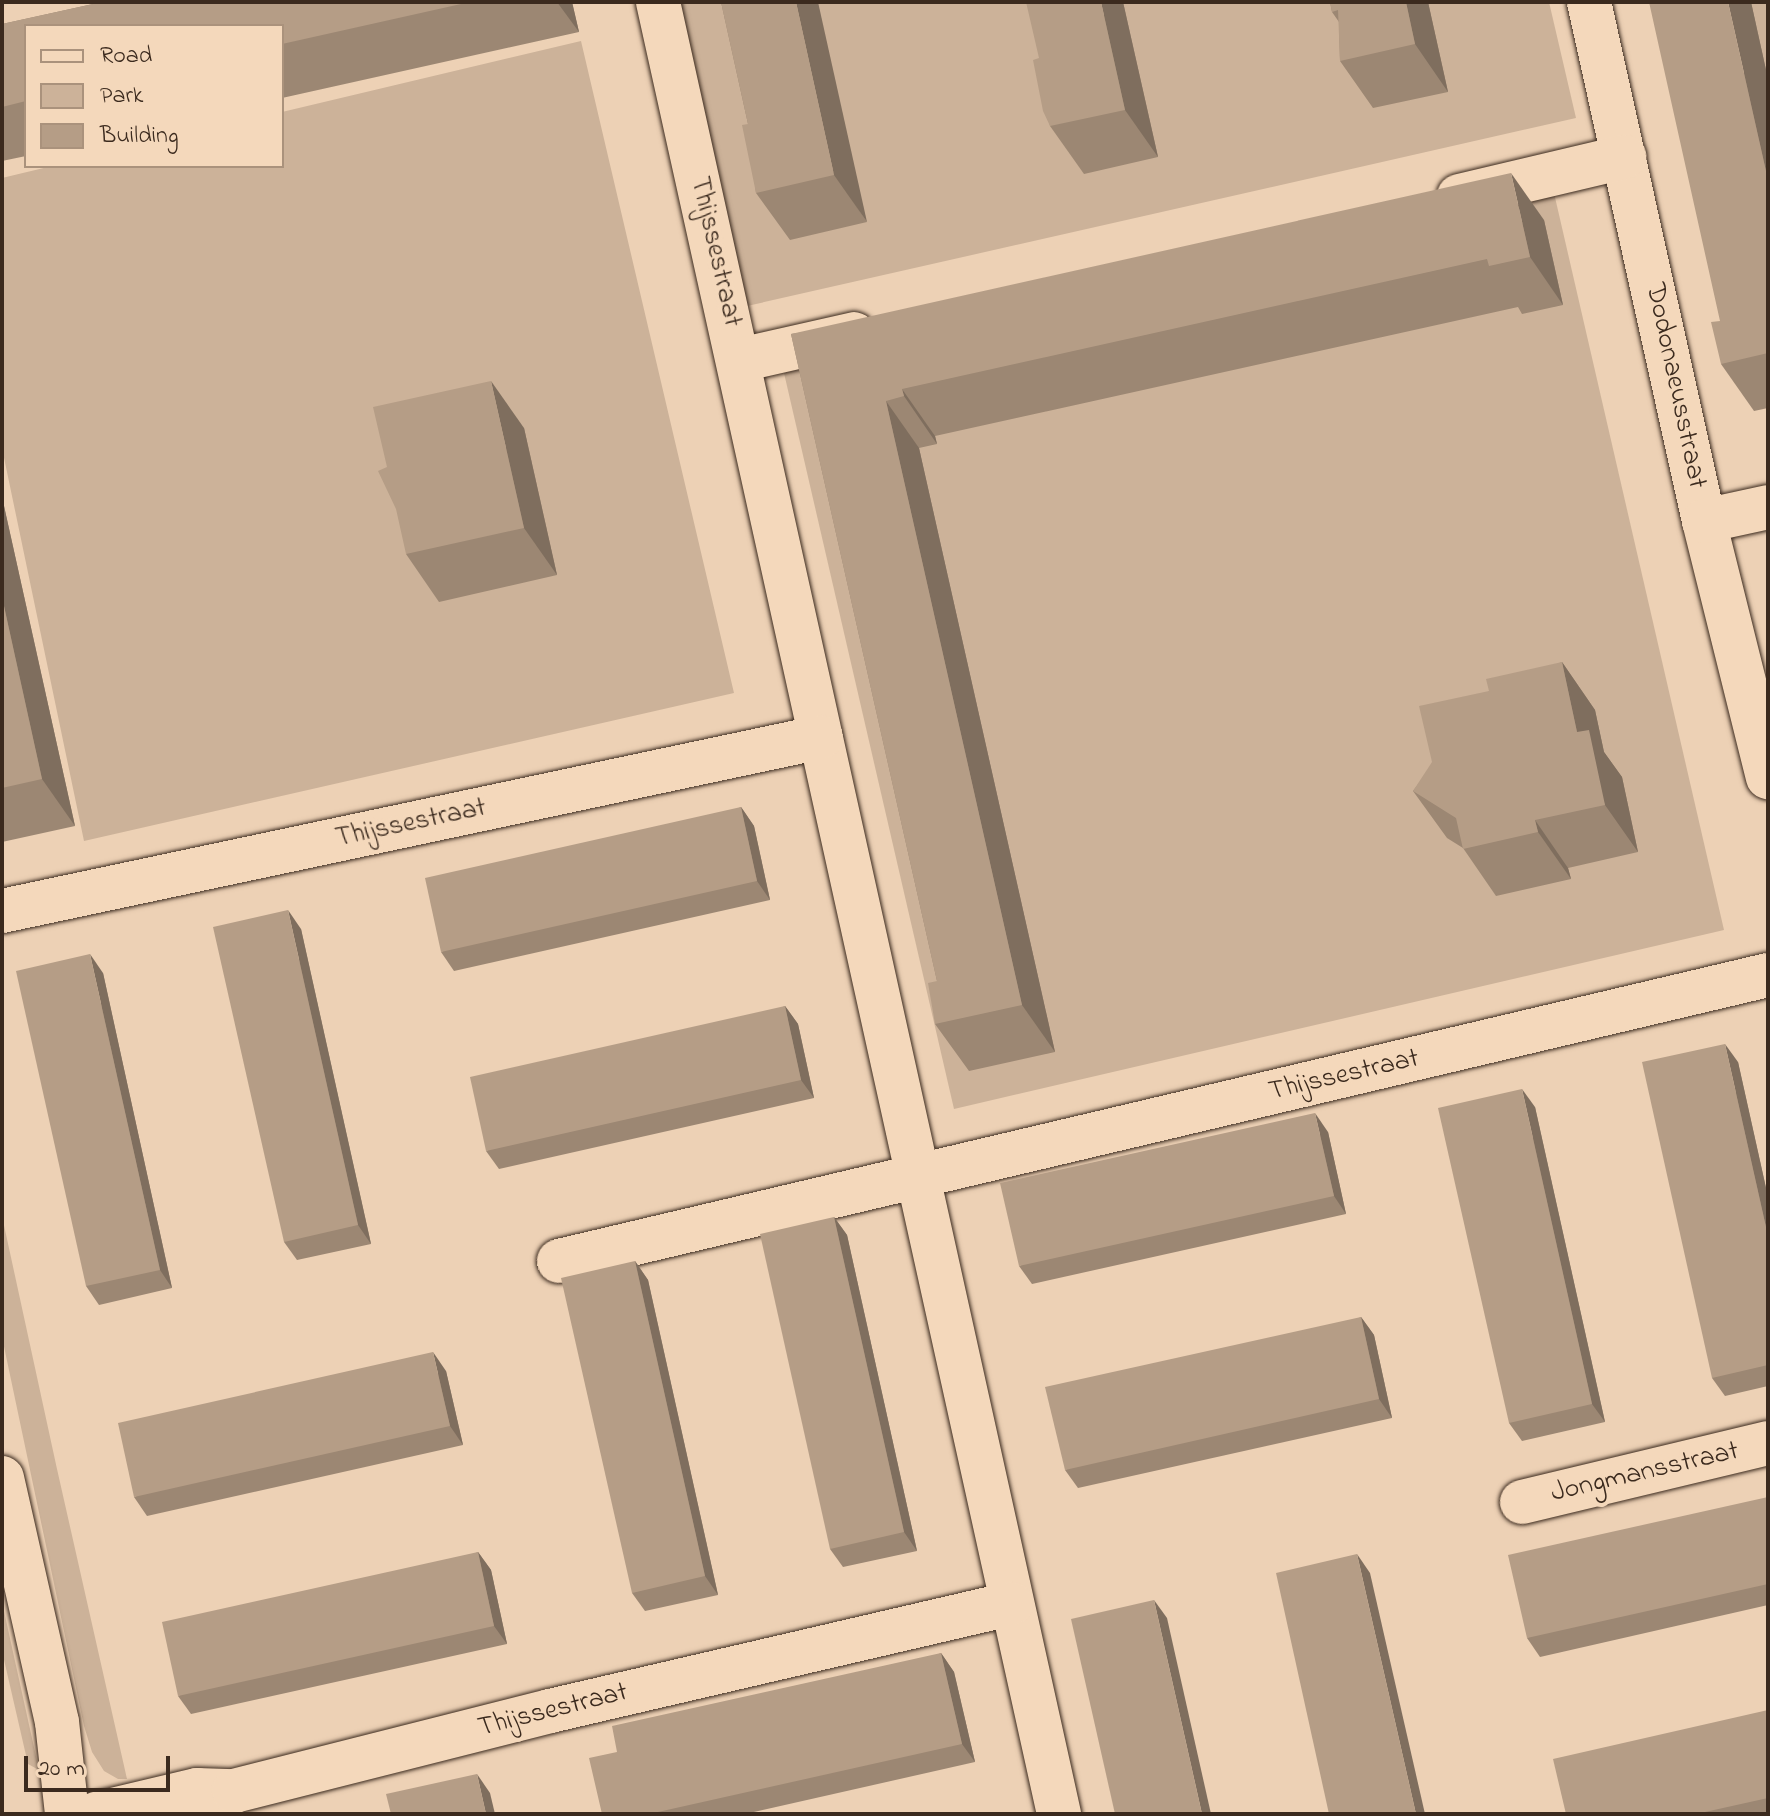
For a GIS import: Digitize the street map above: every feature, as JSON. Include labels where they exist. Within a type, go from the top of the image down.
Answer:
[{"type":"street","name":"Thijssestraat","points":[[658,2],[740,360],[1059,1814]]},
{"type":"street","name":"Dodonaeusstraat","points":[[1589,2],[1704,521],[1767,771]]},
{"type":"street","points":[[1427,204],[1624,157]]},
{"type":"street","points":[[740,360],[890,326]]},
{"type":"street","points":[[1704,521],[1768,507]]},
{"type":"street","name":"Thijssestraat","points":[[2,911],[821,737]]},
{"type":"street","name":"Thijssestraat","points":[[559,1261],[1768,975]]},
{"type":"street","name":"Jongmansstraat","points":[[1522,1502],[1768,1443]]},
{"type":"street","points":[[2,1478],[57,1722],[67,1814]]},
{"type":"street","name":"Thijssestraat","points":[[96,1814],[197,1790],[234,1791],[550,1711],[1011,1604]]},
{"type":"street","points":[[57,1722],[96,1814]]},
{"type":"green space","points":[[679,2],[1549,2],[1576,118],[747,306]]},
{"type":"green space","points":[[1750,2],[1768,2],[1768,84]]},
{"type":"green space","points":[[581,41],[734,693],[84,841],[2,448],[2,178],[44,168],[284,168],[284,112]]},
{"type":"green space","points":[[1554,193],[1724,930],[954,1109],[784,373]]},
{"type":"green space","points":[[2,1216],[127,1779],[118,1779],[104,1771],[92,1752],[84,1726],[2,1337]]},
{"type":"green space","points":[[2,1602],[39,1770],[28,1764],[2,1651]]},
{"type":"building","points":[[102,2],[470,2],[284,44],[284,24],[24,24],[24,102],[2,107],[2,24]]},
{"type":"building","points":[[721,2],[796,2],[834,175],[756,193],[742,125],[748,124]]},
{"type":"building","points":[[1026,2],[1101,2],[1125,110],[1050,126],[1043,111],[1033,60],[1039,58]]},
{"type":"building","points":[[1330,2],[1406,2],[1415,44],[1340,61],[1338,10],[1332,12]]},
{"type":"building","points":[[1649,2],[1728,2],[1768,180],[1768,353],[1721,364],[1711,322],[1720,321]]},
{"type":"building","points":[[1511,173],[1530,257],[1489,266],[1487,259],[902,389],[904,396],[886,401],[1022,1005],[935,1024],[928,983],[937,981],[791,334]]},
{"type":"building","points":[[491,381],[524,528],[406,554],[396,509],[378,471],[387,467],[373,407]]},
{"type":"building","points":[[2,597],[42,779],[2,788]]},
{"type":"building","points":[[1562,662],[1577,732],[1589,730],[1605,805],[1535,820],[1538,832],[1463,849],[1456,818],[1413,791],[1432,762],[1419,706],[1489,691],[1486,679]]},
{"type":"building","points":[[741,807],[757,881],[441,952],[425,878]]},
{"type":"building","points":[[288,910],[358,1225],[284,1242],[213,927]]},
{"type":"building","points":[[90,954],[160,1270],[86,1286],[16,971]]},
{"type":"building","points":[[785,1006],[801,1080],[486,1151],[470,1077]]},
{"type":"building","points":[[1725,1044],[1768,1236],[1768,1365],[1712,1378],[1642,1062]]},
{"type":"building","points":[[1522,1089],[1592,1404],[1509,1423],[1438,1108]]},
{"type":"building","points":[[1315,1113],[1334,1196],[1019,1266],[1000,1183]]},
{"type":"building","points":[[834,1217],[904,1532],[830,1549],[760,1234]]},
{"type":"building","points":[[635,1261],[705,1576],[632,1593],[561,1278]]},
{"type":"building","points":[[1361,1317],[1379,1399],[1065,1470],[1045,1387]]},
{"type":"building","points":[[433,1352],[450,1426],[134,1497],[118,1423]]},
{"type":"building","points":[[1768,1497],[1768,1584],[1527,1638],[1508,1555]]},
{"type":"building","points":[[478,1552],[494,1626],[178,1696],[162,1622]]},
{"type":"building","points":[[1357,1554],[1416,1814],[1329,1814],[1276,1573]]},
{"type":"building","points":[[1154,1600],[1202,1814],[1115,1814],[1071,1619]]},
{"type":"building","points":[[941,1653],[962,1744],[649,1814],[602,1814],[589,1758],[617,1752],[612,1726]]},
{"type":"building","points":[[1768,1710],[1768,1798],[1696,1814],[1566,1814],[1553,1759]]},
{"type":"building","points":[[477,1774],[486,1814],[391,1814],[386,1794]]}]
